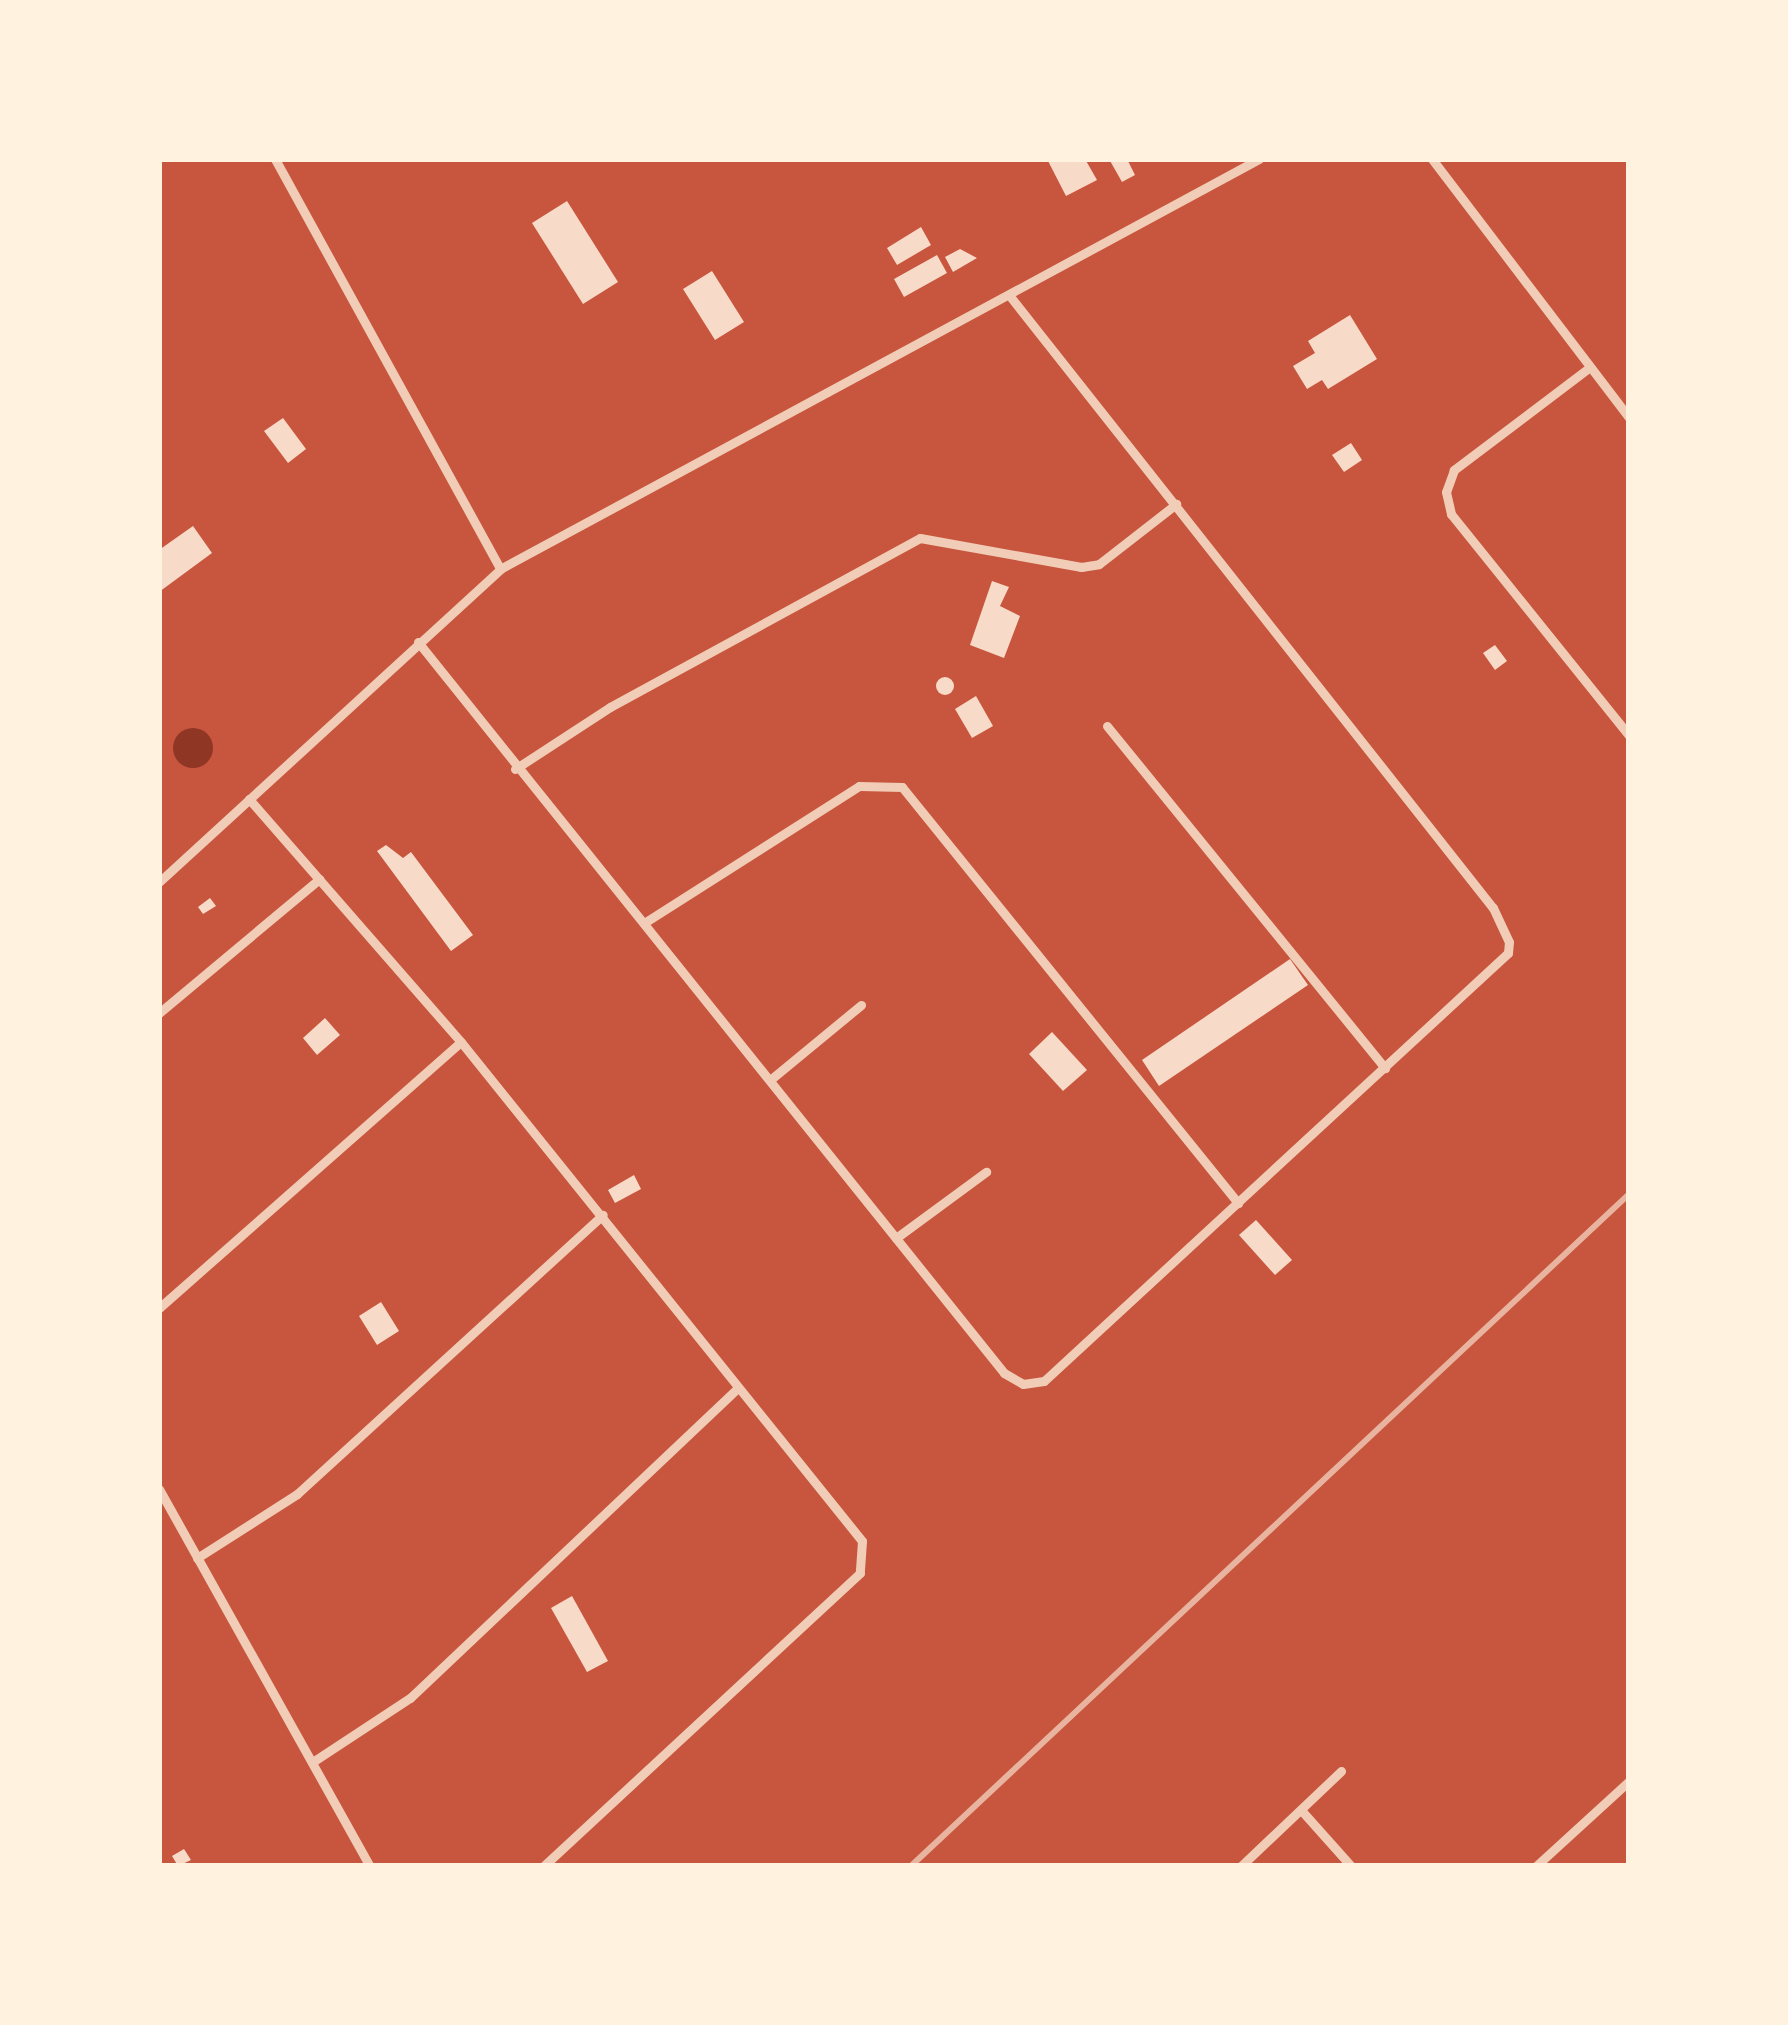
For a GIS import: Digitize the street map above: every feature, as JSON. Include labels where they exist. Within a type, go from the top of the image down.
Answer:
[{"type":"street","points":[[275,159],[500,569]]},
{"type":"street","points":[[159,882],[500,569],[1259,159]]},
{"type":"street","points":[[1432,159],[1629,418]]},
{"type":"street","points":[[418,642],[515,769],[1004,1373],[1034,1384],[1238,1203],[1508,952],[1507,933],[1010,296]]},
{"type":"street","points":[[1590,367],[1454,470],[1446,492],[1451,514],[1629,735]]},
{"type":"street","points":[[515,769],[610,707],[920,538],[1081,567],[1099,564],[1176,504]]},
{"type":"street","points":[[1107,727],[1385,1068]]},
{"type":"street","points":[[644,923],[859,786],[902,787],[1238,1203]]},
{"type":"street","points":[[249,799],[461,1042],[862,1541],[860,1573],[544,1866]]},
{"type":"street","points":[[159,1013],[319,879]]},
{"type":"street","points":[[770,1080],[861,1005]]},
{"type":"street","points":[[159,1308],[461,1042]]},
{"type":"street","points":[[896,1238],[986,1172]]},
{"type":"street","points":[[197,1558],[296,1494],[603,1215]]},
{"type":"street","points":[[314,1761],[410,1698],[737,1389]]},
{"type":"street","points":[[159,1489],[370,1866]]},
{"type":"street","points":[[1240,1866],[1342,1771]]},
{"type":"street","points":[[1536,1866],[1629,1781]]},
{"type":"street","points":[[1300,1810],[1351,1866]]},
{"type":"shaded area","points":[[193,728],[207,734],[213,748],[207,762],[193,768],[179,762],[173,748],[179,734]]},
{"type":"building","points":[[1047,159],[1085,159],[1097,180],[1066,196]]},
{"type":"building","points":[[1109,159],[1127,159],[1135,175],[1122,182]]},
{"type":"building","points":[[567,201],[618,282],[583,304],[532,223]]},
{"type":"building","points":[[921,227],[931,245],[897,265],[887,248]]},
{"type":"building","points":[[960,249],[977,258],[953,272],[945,257]]},
{"type":"building","points":[[937,255],[947,273],[904,297],[894,279]]},
{"type":"building","points":[[712,271],[744,322],[715,340],[683,289]]},
{"type":"building","points":[[1350,315],[1377,359],[1328,389],[1322,380],[1307,389],[1293,366],[1315,353],[1308,341]]},
{"type":"building","points":[[283,418],[306,449],[288,463],[264,431]]},
{"type":"building","points":[[1351,443],[1362,460],[1344,472],[1332,455]]},
{"type":"building","points":[[193,526],[212,553],[159,592],[159,550]]},
{"type":"building","points":[[992,581],[1009,587],[1000,606],[1020,616],[1004,658],[970,645]]},
{"type":"building","points":[[1495,645],[1507,661],[1495,670],[1483,653]]},
{"type":"building","points":[[945,677],[954,686],[945,695],[936,686]]},
{"type":"building","points":[[976,696],[993,726],[972,738],[955,709]]},
{"type":"building","points":[[386,845],[403,858],[411,852],[473,935],[451,951],[377,851]]},
{"type":"building","points":[[210,898],[216,906],[203,914],[198,907]]},
{"type":"building","points":[[1290,959],[1308,985],[1159,1086],[1142,1060]]},
{"type":"building","points":[[325,1018],[340,1035],[317,1055],[303,1038]]},
{"type":"building","points":[[1052,1032],[1087,1070],[1063,1091],[1029,1054]]},
{"type":"building","points":[[634,1175],[641,1189],[615,1203],[608,1190]]},
{"type":"building","points":[[1256,1220],[1292,1260],[1275,1275],[1239,1235]]},
{"type":"building","points":[[381,1302],[399,1331],[377,1345],[359,1316]]},
{"type":"building","points":[[572,1596],[608,1661],[587,1672],[551,1608]]},
{"type":"building","points":[[184,1849],[191,1860],[178,1866],[172,1856]]},
{"type":"railway","points":[[911,1866],[1629,1194]]}]
